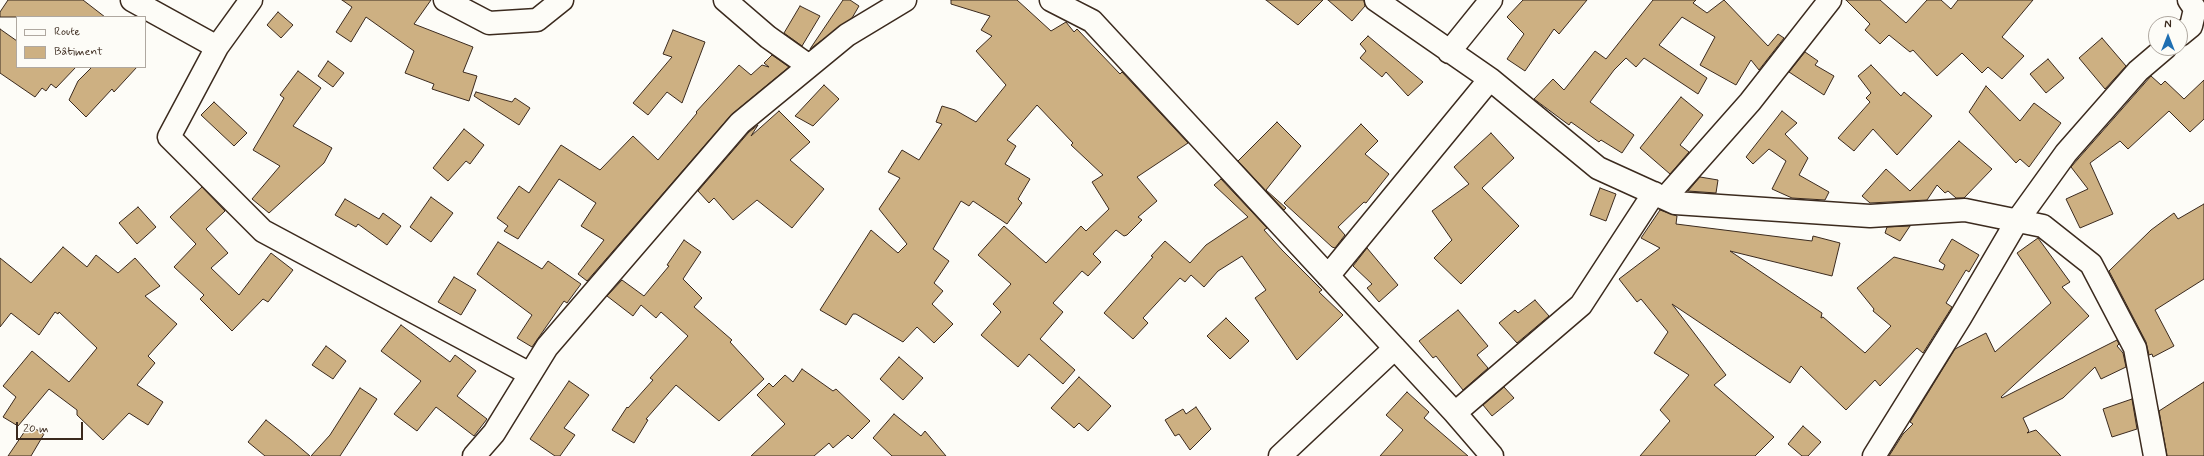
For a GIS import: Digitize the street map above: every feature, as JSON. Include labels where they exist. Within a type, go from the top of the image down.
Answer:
[{"type":"street","points":[[132,0],[217,46]]},
{"type":"street","points":[[251,0],[217,46],[169,138],[263,231],[530,374]]},
{"type":"street","points":[[445,0],[489,23],[537,20],[562,0]]},
{"type":"street","points":[[725,0],[768,37],[810,66]]},
{"type":"street","points":[[474,456],[494,433],[547,347],[740,123],[847,35],[905,0]]},
{"type":"street","points":[[1051,0],[1092,21],[1455,413],[1492,456]]},
{"type":"street","points":[[1376,0],[1490,79],[1598,168],[1675,203],[1870,216],[1965,210],[2043,226],[2091,264],[2135,348],[2149,452]]},
{"type":"street","points":[[1449,52],[1491,0]]},
{"type":"street","points":[[1455,413],[1581,305],[1660,196],[1750,102],[1830,0]]},
{"type":"street","points":[[2188,28],[2191,26],[2195,9],[2189,0]]},
{"type":"street","points":[[1874,456],[1960,318],[2017,221],[2066,153],[2138,71],[2156,56]]},
{"type":"street","points":[[1328,276],[1490,79]]},
{"type":"street","points":[[1280,456],[1395,348]]},
{"type":"building","points":[[8,0],[83,0],[104,16],[0,17],[0,12]]},
{"type":"building","points":[[342,0],[431,0],[414,24],[473,47],[463,72],[477,76],[469,101],[432,89],[434,84],[405,73],[414,51],[366,17],[351,42],[336,32],[352,7]]},
{"type":"building","points":[[843,0],[850,0],[859,6],[852,18],[810,49]]},
{"type":"building","points":[[951,0],[1017,0],[1051,31],[1066,22],[1074,32],[1077,29],[1120,74],[1122,72],[1188,143],[1137,177],[1157,201],[1138,217],[1142,220],[1127,235],[1124,236],[1116,230],[1093,254],[1101,262],[1088,276],[1082,271],[1053,303],[1063,312],[1040,339],[1075,370],[1063,384],[1029,354],[1018,367],[981,335],[1001,312],[993,304],[1011,284],[978,255],[1004,226],[1046,263],[1081,226],[1086,231],[1109,209],[1092,182],[1103,175],[1071,145],[1073,143],[1037,105],[1007,140],[1016,146],[1005,164],[1030,179],[1018,199],[1022,203],[1007,224],[973,201],[969,206],[961,201],[933,249],[949,261],[934,283],[943,291],[932,304],[953,324],[934,343],[917,327],[903,342],[856,314],[853,314],[846,325],[820,310],[871,230],[898,253],[907,244],[879,209],[900,178],[888,172],[902,150],[919,160],[942,124],[936,122],[942,106],[955,110],[976,122],[1006,85],[976,51],[992,36],[981,30],[990,16],[951,4]]},
{"type":"building","points":[[1266,0],[1323,0],[1298,25]]},
{"type":"building","points":[[1328,0],[1364,0],[1365,6],[1352,21]]},
{"type":"building","points":[[1523,0],[1587,0],[1559,34],[1554,29],[1525,71],[1507,59],[1524,34],[1507,17]]},
{"type":"building","points":[[1653,0],[1696,0],[1693,3],[1707,13],[1724,0],[1768,46],[1778,34],[1784,38],[1759,70],[1751,60],[1736,85],[1700,65],[1715,37],[1682,17],[1659,45],[1707,78],[1698,94],[1644,58],[1636,67],[1626,58],[1614,70],[1590,102],[1634,135],[1622,153],[1601,140],[1599,142],[1571,122],[1569,125],[1534,99],[1553,79],[1564,90],[1595,51],[1606,59]]},
{"type":"building","points":[[1846,0],[1880,0],[1906,23],[1927,0],[1941,0],[1951,9],[1958,0],[2033,0],[2002,37],[2024,56],[2002,79],[1988,67],[1982,73],[1962,53],[1937,76],[1913,50],[1910,52],[1889,35],[1880,44],[1865,30],[1870,24]]},
{"type":"building","points":[[800,6],[820,16],[802,46],[784,33]]},
{"type":"building","points":[[278,12],[293,25],[281,38],[267,25]]},
{"type":"building","points":[[0,29],[16,40],[16,68],[75,68],[56,88],[51,84],[46,91],[42,88],[35,97],[0,73]]},
{"type":"building","points":[[673,30],[705,42],[682,103],[667,92],[648,115],[633,103],[672,57],[663,54]]},
{"type":"building","points":[[1368,36],[1423,82],[1408,96],[1386,72],[1382,77],[1360,58],[1366,51],[1360,44]]},
{"type":"building","points":[[2102,38],[2126,66],[2105,89],[2079,58]]},
{"type":"building","points":[[1805,52],[1818,61],[1815,65],[1834,76],[1824,95],[1789,72]]},
{"type":"building","points":[[772,55],[789,67],[731,115],[587,281],[578,274],[604,240],[581,226],[596,203],[559,179],[518,239],[504,231],[508,226],[497,218],[519,186],[529,193],[561,145],[600,170],[633,136],[658,160],[697,113],[696,112],[739,65],[751,75],[762,65],[769,67],[764,63]]},
{"type":"building","points":[[2048,59],[2064,78],[2046,93],[2030,74]]},
{"type":"building","points":[[328,61],[344,73],[333,87],[318,76]]},
{"type":"building","points":[[1871,65],[1901,96],[1904,92],[1932,116],[1897,155],[1873,129],[1854,151],[1838,138],[1870,102],[1866,98],[1871,93],[1858,76]]},
{"type":"building","points":[[91,68],[136,68],[114,92],[112,89],[86,117],[69,100],[78,81]]},
{"type":"building","points":[[298,71],[321,88],[293,126],[332,148],[324,163],[269,213],[252,199],[280,166],[253,150],[284,98],[280,95]]},
{"type":"building","points":[[2151,76],[2161,85],[2165,81],[2184,99],[2204,80],[2204,119],[2190,132],[2169,111],[2128,149],[2120,141],[2090,163],[2113,214],[2080,228],[2066,199],[2088,189],[2071,167]]},
{"type":"building","points":[[824,85],[839,99],[813,126],[795,116]]},
{"type":"building","points":[[1986,86],[2020,121],[2034,103],[2061,123],[2029,167],[2020,159],[2016,163],[1969,112]]},
{"type":"building","points":[[476,92],[512,102],[515,98],[530,108],[519,125],[474,96]]},
{"type":"building","points":[[1681,97],[1703,115],[1680,145],[1689,152],[1670,174],[1640,148]]},
{"type":"building","points":[[214,102],[247,133],[234,146],[201,115]]},
{"type":"building","points":[[779,111],[810,142],[790,160],[824,189],[792,228],[757,200],[733,220],[714,198],[709,203],[698,191],[749,132],[758,125],[751,136]]},
{"type":"building","points":[[1782,111],[1797,123],[1785,134],[1808,158],[1799,175],[1829,192],[1825,200],[1792,198],[1772,189],[1786,161],[1769,149],[1753,164],[1746,157]]},
{"type":"building","points":[[1277,122],[1301,146],[1266,190],[1286,208],[1284,210],[1238,161]]},
{"type":"building","points":[[1361,124],[1378,141],[1365,154],[1389,174],[1366,203],[1364,202],[1338,227],[1345,235],[1335,248],[1332,247],[1284,203]]},
{"type":"building","points":[[464,129],[484,145],[470,164],[466,161],[448,181],[433,168]]},
{"type":"building","points":[[1491,133],[1514,158],[1482,188],[1519,226],[1461,284],[1434,258],[1452,240],[1432,211],[1469,184],[1454,167]]},
{"type":"building","points":[[1959,141],[1992,169],[1964,198],[1956,198],[1948,191],[1945,193],[1937,185],[1927,200],[1870,203],[1862,196],[1886,169],[1910,191]]},
{"type":"building","points":[[1700,177],[1718,180],[1716,193],[1688,191]]},
{"type":"building","points":[[1221,179],[1267,228],[1264,230],[1282,250],[1322,290],[1319,292],[1343,315],[1297,360],[1255,298],[1266,290],[1242,256],[1218,271],[1204,287],[1191,275],[1185,282],[1180,278],[1143,318],[1148,323],[1133,339],[1104,313],[1165,241],[1190,263],[1206,245],[1248,217],[1214,185]]},
{"type":"building","points":[[202,187],[225,211],[206,229],[228,253],[211,268],[239,295],[271,253],[293,270],[268,302],[263,299],[232,331],[200,299],[204,295],[174,267],[196,244],[170,217]]},
{"type":"building","points":[[1600,188],[1616,194],[1606,221],[1590,215]]},
{"type":"building","points":[[431,197],[453,213],[431,242],[410,227]]},
{"type":"building","points":[[345,199],[379,219],[383,213],[401,226],[387,245],[358,224],[356,227],[335,215]]},
{"type":"building","points":[[2204,204],[2204,279],[2155,310],[2174,346],[2153,357],[2152,354],[2149,355],[2146,342],[2109,271],[2151,230],[2174,213],[2178,219]]},
{"type":"building","points":[[138,207],[156,227],[137,244],[119,223]]},
{"type":"building","points":[[1660,210],[1677,216],[1676,224],[1812,241],[1813,236],[1840,243],[1832,276],[1730,251],[1822,313],[1821,318],[1823,317],[1865,353],[1891,326],[1873,311],[1874,309],[1857,288],[1894,257],[1943,270],[1945,265],[1939,261],[1952,239],[1979,255],[1969,272],[1966,270],[1946,303],[1952,307],[1923,353],[1917,348],[1880,386],[1875,380],[1846,410],[1801,366],[1790,383],[1672,304],[1726,375],[1714,385],[1774,437],[1755,456],[1640,456],[1670,421],[1660,410],[1689,375],[1654,353],[1668,332],[1641,299],[1637,302],[1619,279],[1660,248],[1641,238]]},
{"type":"building","points":[[1910,226],[1900,241],[1885,233],[1887,227]]},
{"type":"building","points":[[2038,238],[2070,282],[2062,287],[2089,316],[2001,397],[2002,398],[2117,340],[2119,344],[2117,346],[2123,353],[2126,367],[2101,379],[2095,367],[2063,398],[2023,418],[2029,431],[2027,433],[2036,430],[2061,456],[1889,456],[1903,434],[1913,424],[1910,422],[1955,349],[1986,333],[1995,352],[2051,303],[2017,253]]},
{"type":"building","points":[[684,240],[701,252],[683,279],[702,298],[694,307],[732,340],[730,342],[764,379],[719,421],[676,385],[646,419],[648,420],[634,443],[612,430],[627,407],[628,408],[653,380],[650,378],[688,336],[661,312],[656,318],[641,305],[633,316],[607,296],[622,280],[644,296],[669,266],[667,265]]},
{"type":"building","points":[[498,242],[542,269],[548,261],[581,284],[567,303],[564,301],[532,347],[517,338],[532,315],[477,274]]},
{"type":"building","points":[[63,247],[87,267],[96,255],[118,273],[135,258],[160,286],[145,296],[177,324],[148,356],[155,363],[137,385],[163,402],[148,425],[129,413],[103,440],[77,415],[77,410],[49,389],[18,426],[3,417],[16,397],[3,386],[32,351],[69,382],[97,348],[59,312],[58,314],[55,312],[39,335],[11,313],[0,327],[0,258],[31,283]]},
{"type":"building","points":[[1367,248],[1398,285],[1379,302],[1367,288],[1372,284],[1353,266]]},
{"type":"building","points":[[454,277],[476,290],[461,315],[438,302]]},
{"type":"building","points":[[1535,300],[1549,316],[1517,343],[1499,323],[1515,310],[1518,313]]},
{"type":"building","points":[[1458,310],[1488,346],[1477,355],[1488,368],[1463,390],[1436,356],[1433,358],[1419,341]]},
{"type":"building","points":[[1226,318],[1249,341],[1230,359],[1207,336]]},
{"type":"building","points":[[401,325],[450,362],[455,355],[476,371],[457,396],[487,419],[474,436],[436,407],[417,431],[394,414],[421,381],[381,351]]},
{"type":"building","points":[[326,346],[346,361],[333,379],[312,365]]},
{"type":"building","points":[[899,357],[923,378],[903,400],[880,379]]},
{"type":"building","points":[[802,369],[833,391],[836,389],[870,421],[852,439],[848,435],[833,448],[829,443],[814,456],[751,456],[785,424],[757,395],[769,383],[773,387],[785,375],[793,382]]},
{"type":"building","points":[[1079,377],[1111,406],[1088,431],[1079,423],[1074,428],[1051,408]]},
{"type":"building","points":[[569,381],[589,395],[564,428],[575,435],[560,456],[555,456],[530,439]]},
{"type":"building","points":[[2204,382],[2204,456],[2167,456],[2159,411]]},
{"type":"building","points":[[1504,387],[1514,398],[1492,416],[1483,405]]},
{"type":"building","points":[[360,388],[377,399],[340,456],[311,456],[330,435]]},
{"type":"building","points":[[1407,392],[1429,412],[1424,418],[1468,456],[1380,456],[1403,430],[1386,415]]},
{"type":"building","points":[[2132,399],[2137,429],[2112,437],[2103,409]]},
{"type":"building","points":[[1196,407],[1211,429],[1190,450],[1179,434],[1175,436],[1165,420],[1183,409],[1186,414]]},
{"type":"building","points":[[894,414],[921,436],[925,431],[946,456],[892,456],[873,438]]},
{"type":"building","points":[[266,420],[310,456],[265,456],[248,442]]},
{"type":"building","points":[[29,425],[44,434],[31,456],[8,456]]},
{"type":"building","points":[[1803,426],[1821,442],[1808,456],[1802,456],[1788,444]]}]
